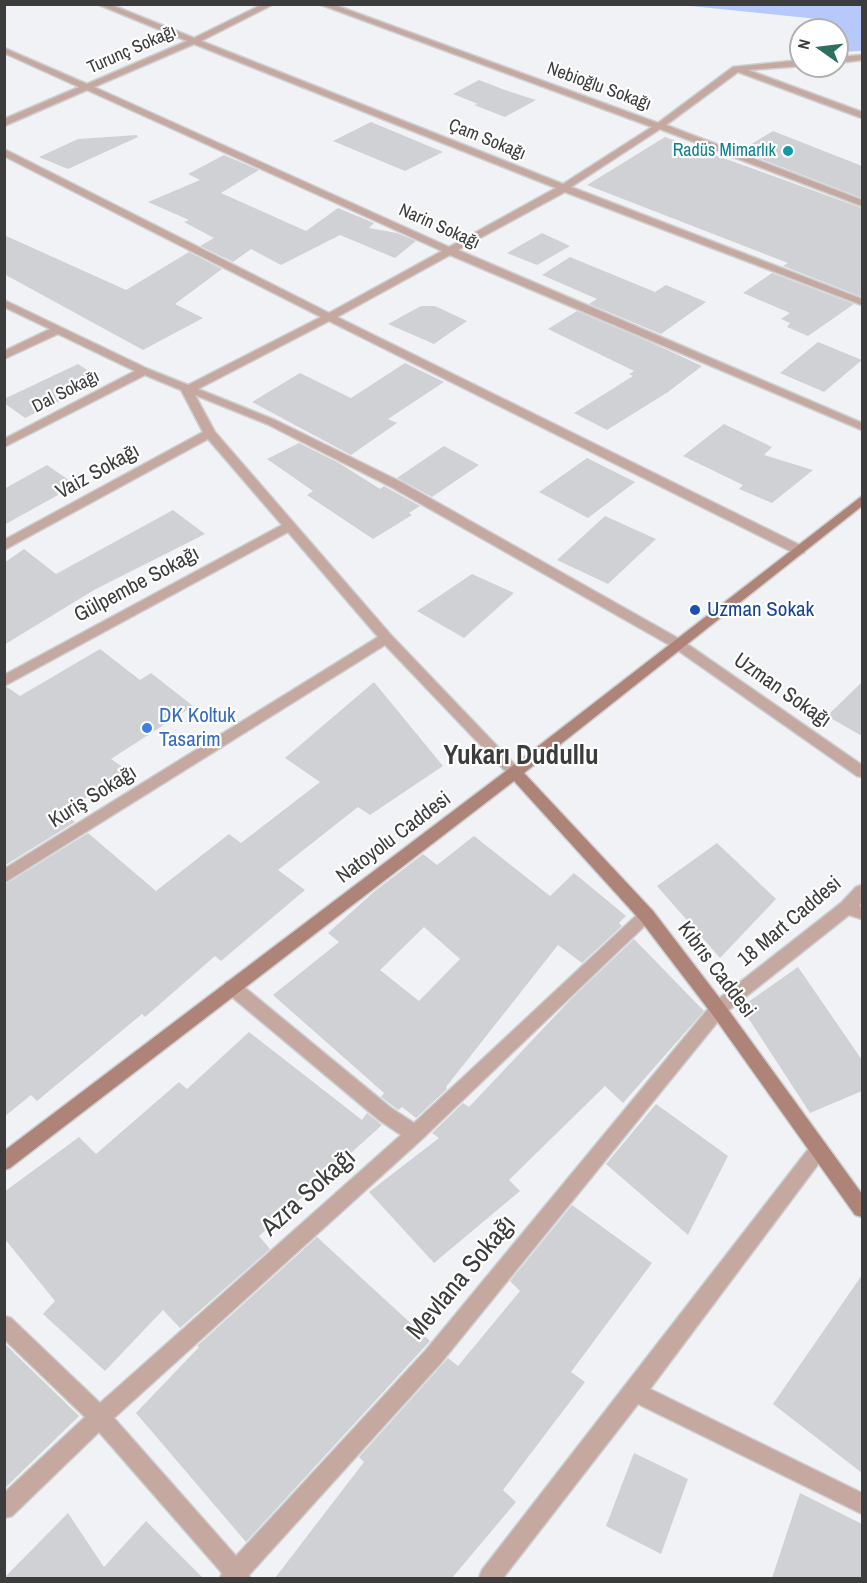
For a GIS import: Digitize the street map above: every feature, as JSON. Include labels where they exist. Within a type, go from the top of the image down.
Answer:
[{"type":"main road","name":"Natoyolu Caddesi","points":[[4,1162],[515,772],[862,500]]},
{"type":"main road","name":"Kıbrıs Caddesi","points":[[515,772],[647,916],[718,1009],[862,1209]]},
{"type":"street","name":"Çam Sokağı","points":[[101,4],[564,188],[862,302]]},
{"type":"street","name":"Turunç Sokağı","points":[[4,123],[194,41],[270,4]]},
{"type":"street","name":"Nebioğlu Sokağı","points":[[323,4],[659,126],[862,203]]},
{"type":"street","name":"Narin Sokağı","points":[[4,50],[448,250],[862,427]]},
{"type":"street","points":[[515,772],[387,638],[210,434],[186,390],[329,317],[564,188],[659,126],[736,69],[789,64]]},
{"type":"street","points":[[736,69],[862,115]]},
{"type":"street","points":[[4,152],[329,317],[800,550]]},
{"type":"street","name":"Uzman Sokağı","points":[[4,303],[144,372],[271,422],[397,485],[678,644],[862,772]]},
{"type":"street","points":[[4,356],[59,329]]},
{"type":"street","name":"Dal Sokağı","points":[[4,444],[144,372]]},
{"type":"street","name":"Vaiz Sokağı","points":[[4,546],[210,434]]},
{"type":"street","name":"Gülpembe Sokağı","points":[[4,681],[290,526]]},
{"type":"street","name":"Kuriş Sokağı","points":[[4,877],[387,638]]},
{"type":"street","name":"18 Mart Caddesi","points":[[718,1009],[855,910],[862,891]]},
{"type":"street","name":"Azra Sokağı","points":[[4,1508],[100,1417],[415,1134],[647,916]]},
{"type":"street","points":[[232,987],[385,1114],[415,1134]]},
{"type":"street","name":"Mevlana Sokağı","points":[[236,1576],[433,1357],[718,1009]]},
{"type":"street","points":[[490,1578],[635,1392],[819,1149]]},
{"type":"street","points":[[4,1325],[100,1417],[236,1576]]},
{"type":"street","points":[[635,1392],[862,1504]]},
{"type":"shaded area","points":[[681,5],[862,5],[862,51],[849,52],[849,18],[808,18]]},
{"type":"building","points":[[479,80],[536,100],[505,117],[453,94]]},
{"type":"building","points":[[371,122],[443,152],[405,171],[333,141]]},
{"type":"building","points":[[773,131],[862,166],[862,198],[740,151]]},
{"type":"building","points":[[137,135],[138,137],[68,169],[39,157],[78,139]]},
{"type":"building","points":[[665,137],[862,208],[862,297],[783,266],[788,263],[587,185]]},
{"type":"building","points":[[224,155],[259,170],[221,193],[306,231],[338,208],[374,223],[369,228],[397,233],[416,241],[395,258],[340,235],[281,265],[251,249],[233,262],[200,246],[214,238],[184,222],[189,220],[148,202],[200,180],[188,174]]},
{"type":"building","points":[[542,233],[570,246],[537,265],[507,253]]},
{"type":"building","points":[[4,235],[126,290],[189,252],[222,269],[175,304],[203,318],[143,350],[4,274]]},
{"type":"building","points":[[570,257],[655,292],[666,285],[706,302],[661,334],[589,304],[597,299],[542,275]]},
{"type":"building","points":[[772,273],[854,304],[808,336],[787,327],[790,323],[781,319],[790,313],[743,293]]},
{"type":"building","points":[[421,306],[435,306],[467,321],[434,344],[388,324]]},
{"type":"building","points":[[577,311],[702,366],[668,392],[607,430],[574,413],[633,376],[629,374],[634,371],[548,329]]},
{"type":"building","points":[[818,342],[862,360],[824,392],[780,373]]},
{"type":"building","points":[[405,363],[444,382],[388,419],[397,423],[351,455],[252,402],[300,373],[351,398]]},
{"type":"building","points":[[78,364],[102,380],[25,418],[4,403],[4,399]]},
{"type":"building","points":[[724,424],[772,447],[764,455],[813,470],[772,503],[739,489],[743,485],[683,456]]},
{"type":"building","points":[[299,443],[339,463],[380,489],[384,486],[420,506],[409,513],[412,515],[373,539],[307,495],[313,491],[267,459]]},
{"type":"building","points":[[444,446],[479,465],[432,497],[397,478]]},
{"type":"building","points":[[587,458],[635,482],[588,518],[539,492]]},
{"type":"building","points":[[47,465],[76,485],[4,525],[4,489]]},
{"type":"building","points":[[173,510],[205,534],[94,590],[4,645],[4,563],[24,549],[56,574]]},
{"type":"building","points":[[605,516],[656,539],[608,584],[557,560]]},
{"type":"building","points":[[472,574],[514,593],[464,638],[417,611]]},
{"type":"building","points":[[100,649],[140,680],[151,673],[193,706],[111,759],[127,770],[64,813],[75,822],[4,866],[4,688],[7,687],[20,696]]},
{"type":"building","points":[[374,682],[443,766],[370,815],[358,807],[278,870],[305,890],[221,961],[215,956],[145,1017],[142,1014],[37,1101],[31,1095],[4,1117],[4,885],[88,833],[156,891],[229,834],[241,843],[320,782],[285,758]]},
{"type":"building","points":[[862,682],[862,736],[827,716]]},
{"type":"building","points":[[474,836],[550,896],[574,873],[626,916],[619,923],[622,926],[582,963],[558,945],[446,1087],[447,1089],[416,1118],[402,1107],[398,1110],[381,1097],[384,1093],[273,995],[339,942],[328,933],[375,891],[423,854],[437,865]],"holes":[[[424,927],[460,959],[419,1001],[380,970]]]},
{"type":"building","points":[[717,843],[776,899],[720,958],[657,886]]},
{"type":"building","points":[[634,939],[704,1011],[623,1103],[605,1086],[509,1180],[520,1191],[434,1263],[369,1192],[439,1138],[432,1133],[463,1103],[469,1107],[572,998]]},
{"type":"building","points":[[798,967],[862,1060],[862,1091],[810,1113],[741,1007]]},
{"type":"building","points":[[249,1032],[362,1120],[367,1113],[382,1125],[259,1236],[270,1249],[180,1328],[163,1310],[105,1371],[43,1314],[55,1301],[4,1238],[4,1192],[79,1137],[96,1154],[179,1082],[187,1089]]},
{"type":"building","points":[[656,1104],[728,1156],[688,1235],[606,1164]]},
{"type":"building","points":[[572,1205],[652,1263],[571,1372],[585,1382],[503,1490],[516,1502],[452,1578],[275,1578],[364,1462],[359,1457],[448,1358],[458,1366],[520,1291],[510,1281]]},
{"type":"building","points":[[317,1237],[430,1341],[246,1542],[136,1413],[199,1347],[197,1346]]},
{"type":"building","points":[[862,1275],[862,1473],[773,1404]]},
{"type":"building","points":[[4,1343],[79,1416],[4,1489]]},
{"type":"building","points":[[634,1453],[688,1479],[661,1554],[606,1526]]},
{"type":"building","points":[[800,1493],[862,1524],[862,1578],[772,1578]]},
{"type":"building","points":[[68,1513],[104,1567],[146,1521],[203,1578],[4,1578]]},
{"type":"place","name":"Radüs Mimarlık","points":[[788,151]]},
{"type":"place","name":"Uzman Sokak","points":[[695,610]]},
{"type":"place","name":"DK Koltuk Tasarim","points":[[147,728]]},
{"type":"district","name":"Yukarı Dudullu","points":[[521,757]]}]
